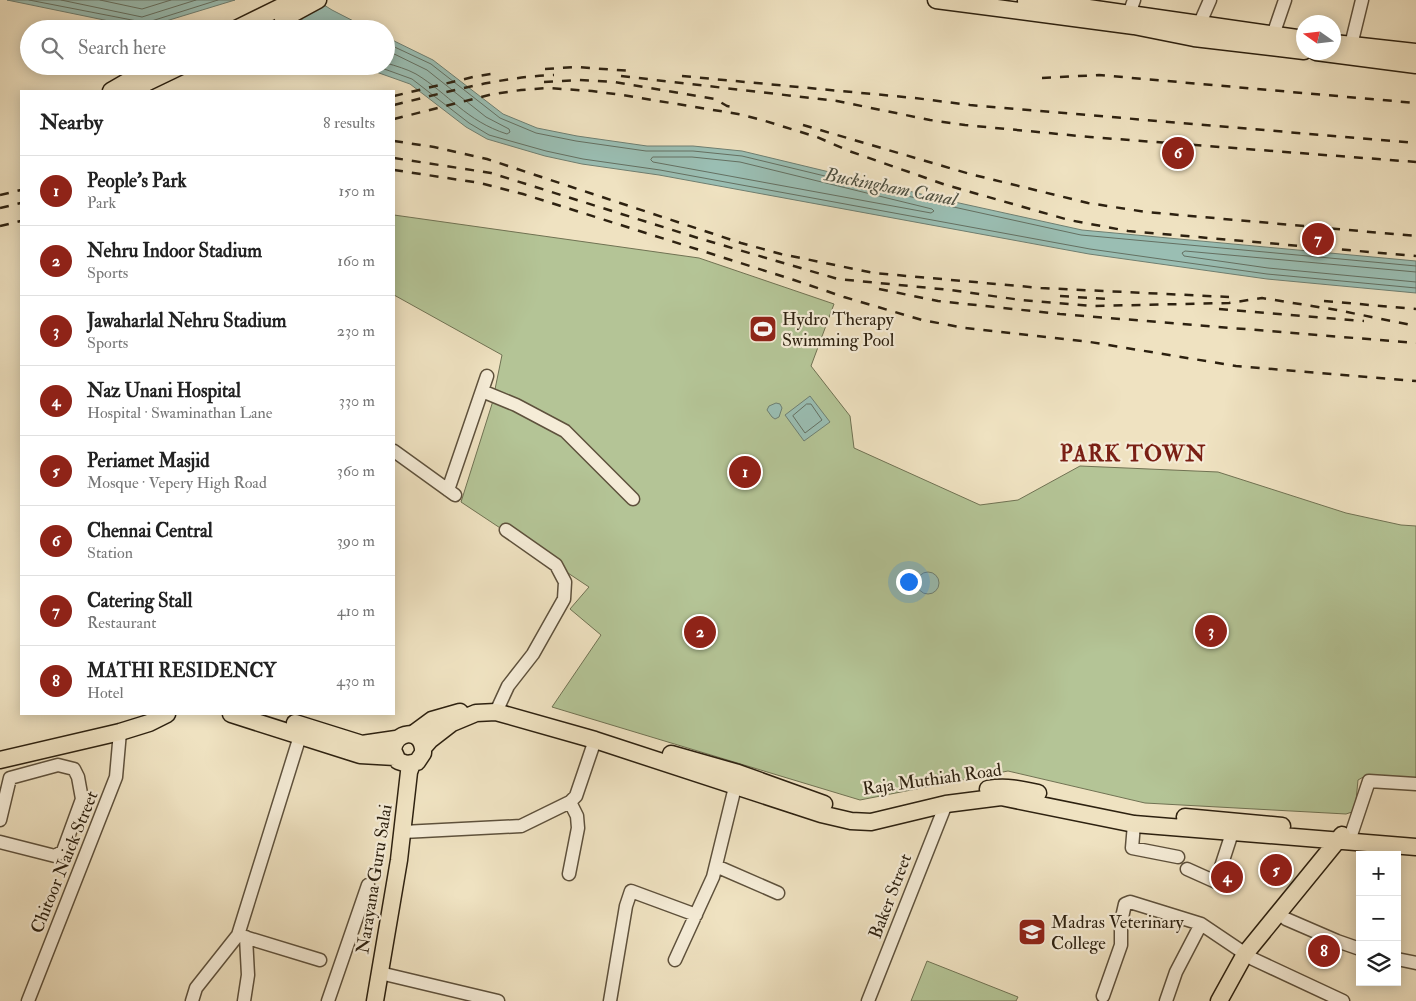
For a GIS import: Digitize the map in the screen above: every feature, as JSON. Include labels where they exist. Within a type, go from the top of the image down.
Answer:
[{"type":"main road","points":[[273,20],[295,0]]},
{"type":"main road","points":[[262,20],[318,0]]},
{"type":"main road","points":[[936,0],[993,4],[1134,26],[1273,34],[1296,38]]},
{"type":"main road","points":[[1014,0],[1132,7],[1197,30],[1296,49]]},
{"type":"main road","points":[[1341,44],[1416,52]]},
{"type":"main road","points":[[1341,55],[1416,65]]},
{"type":"main road","points":[[113,90],[140,75]]},
{"type":"main road","points":[[130,90],[162,75]]},
{"type":"main road","name":"Raja Muthiah Road","points":[[423,748],[452,723],[476,713],[511,706],[737,780],[821,814],[851,820],[871,822],[1013,788],[1102,808],[1140,814],[1228,820],[1345,836],[1391,850],[1416,848]]},
{"type":"main road","name":"Raja Muthiah Road","points":[[413,734],[432,720],[473,708],[497,708],[595,740],[852,811],[877,810],[1001,792],[1134,824],[1232,832],[1416,838]]},
{"type":"main road","points":[[4,756],[142,715]]},
{"type":"main road","points":[[4,756],[120,732],[149,723],[165,715]]},
{"type":"main road","points":[[234,715],[360,755],[395,757]]},
{"type":"main road","points":[[269,715],[362,744],[396,739],[404,734],[413,734],[420,740],[423,748],[420,758],[412,764],[402,763],[395,757],[393,750],[396,739]]},
{"type":"main road","name":"Narayana Guru Salai","points":[[375,1001],[403,832],[409,772],[412,764]]},
{"type":"main road","points":[[1230,1001],[1249,957],[1286,919],[1345,836]]},
{"type":"main road","points":[[1219,1001],[1249,957],[1345,836]]},
{"type":"street","points":[[1197,30],[1210,0]]},
{"type":"street","points":[[1273,34],[1285,0]]},
{"type":"street","points":[[1351,45],[1362,0]]},
{"type":"street","points":[[395,453],[451,493],[487,376]]},
{"type":"street","points":[[482,391],[516,404],[565,431],[633,499]]},
{"type":"street","points":[[497,708],[508,686],[533,654],[564,599],[564,582],[556,565],[506,530]]},
{"type":"street","name":"Chitoor Naick Street","points":[[28,1001],[116,777],[120,732]]},
{"type":"street","points":[[244,1001],[248,975],[242,936],[300,736]]},
{"type":"street","points":[[403,832],[521,826],[570,802],[576,796],[595,740]]},
{"type":"street","points":[[4,756],[16,775]]},
{"type":"street","points":[[0,820],[10,778],[58,765],[74,769],[78,776],[82,799],[63,851],[60,854],[54,856],[0,842]]},
{"type":"street","points":[[675,960],[713,877],[737,780]]},
{"type":"street","points":[[1345,836],[1369,781],[1416,784]]},
{"type":"street","points":[[569,874],[578,828],[577,816],[570,802]]},
{"type":"street","name":"Baker Street","points":[[868,1001],[946,804]]},
{"type":"street","points":[[1134,824],[1132,848],[1178,857]]},
{"type":"street","points":[[1187,869],[1216,882],[1232,832]]},
{"type":"street","points":[[716,866],[778,893]]},
{"type":"street","points":[[328,1001],[368,885]]},
{"type":"street","points":[[610,1001],[626,906],[631,890],[696,915]]},
{"type":"street","points":[[1103,996],[1121,946],[1121,916],[1127,902],[1201,924],[1249,957],[1343,1001]]},
{"type":"street","points":[[1286,919],[1356,948]]},
{"type":"street","points":[[1166,1001],[1176,972],[1201,924]]},
{"type":"street","points":[[242,936],[320,960]]},
{"type":"street","points":[[192,1001],[196,988],[242,936]]},
{"type":"street","points":[[1401,960],[1416,963]]},
{"type":"street","points":[[380,974],[484,1000],[498,1001]]},
{"type":"green space","points":[[395,215],[699,258],[834,304],[811,366],[850,416],[854,448],[980,505],[1018,500],[1080,466],[1218,472],[1346,513],[1401,525],[1416,526],[1416,780],[1367,775],[1358,780],[1355,811],[1346,814],[1145,803],[1008,771],[860,800],[552,707],[601,635],[570,609],[589,587],[461,502],[492,404],[502,355],[395,296]]},
{"type":"green space","points":[[927,961],[1018,997],[1016,1001],[911,1001]]},
{"type":"water","points":[[7,0],[235,0],[169,20],[104,20]]},
{"type":"water","points":[[277,0],[316,0],[351,20],[303,20]]},
{"type":"water","points":[[395,41],[433,60],[503,114],[537,128],[647,146],[693,146],[742,151],[950,201],[1082,230],[1416,261],[1416,293],[1267,279],[1089,254],[659,175],[582,164],[545,156],[487,139],[466,127],[410,84],[385,75],[395,75]]},
{"type":"water","points":[[810,396],[830,422],[804,441],[785,415]]},
{"type":"water","points":[[776,403],[780,404],[782,408],[779,417],[775,419],[767,410],[769,406]]},
{"type":"water","points":[[928,572],[936,575],[939,583],[936,591],[928,594],[920,591],[917,583],[920,575]]},
{"type":"railway","points":[[545,69],[576,67],[632,71]]},
{"type":"railway","points":[[395,96],[497,73]]},
{"type":"railway","points":[[395,105],[493,82],[554,75]]},
{"type":"railway","points":[[1042,78],[1099,75],[1416,103]]},
{"type":"railway","points":[[621,76],[837,101],[930,120],[965,125],[1090,137],[1416,162]]},
{"type":"railway","points":[[682,76],[970,105],[1416,143]]},
{"type":"railway","points":[[544,82],[578,80],[614,82],[715,99],[727,106],[738,108]]},
{"type":"railway","points":[[395,119],[493,94],[521,90],[548,88],[622,95],[738,114],[762,120],[817,137],[849,151],[946,185],[1069,220],[1128,231],[1416,256]]},
{"type":"railway","points":[[803,125],[970,174],[1088,203],[1146,212],[1416,236]]},
{"type":"railway","points":[[395,141],[434,147],[487,159],[741,243],[781,254],[874,273],[1041,288],[1229,297]]},
{"type":"railway","points":[[395,158],[491,173],[698,238],[838,279],[950,290],[1021,300],[1093,306],[1229,303],[1262,298],[1337,310],[1416,326]]},
{"type":"railway","points":[[395,170],[480,183],[523,194],[844,297],[922,320],[965,328],[1090,342],[1236,366],[1416,381]]},
{"type":"railway","points":[[0,195],[20,190]]},
{"type":"railway","points":[[0,208],[20,203]]},
{"type":"railway","points":[[0,226],[20,221]]},
{"type":"railway","points":[[879,289],[938,301],[1060,314],[1416,343]]},
{"type":"railway","points":[[1060,296],[1107,299]]},
{"type":"railway","points":[[1324,301],[1416,309]]},
{"type":"railway","points":[[1219,309],[1364,321]]},
{"type":"place","name":"Chennai Central","points":[[1178,153]]},
{"type":"place","name":"Catering Stall","points":[[1318,239]]},
{"type":"place","name":"Hydro Therapy Swimming Pool","points":[[763,329]]},
{"type":"place","name":"People's Park","points":[[745,472]]},
{"type":"place","name":"Jawaharlal Nehru Stadium","points":[[1211,631]]},
{"type":"place","name":"Nehru Indoor Stadium","points":[[700,632]]},
{"type":"place","name":"Periamet Masjid","points":[[1276,870]]},
{"type":"place","name":"Naz Unani Hospital","points":[[1227,877]]},
{"type":"place","name":"Madras Veterinary College","points":[[1032,932]]},
{"type":"place","name":"MATHI RESIDENCY","points":[[1324,951]]},
{"type":"district","name":"PARK TOWN","points":[[1133,453]]},
{"type":"water label","name":"Buckingham Canal","points":[[891,186]]}]
